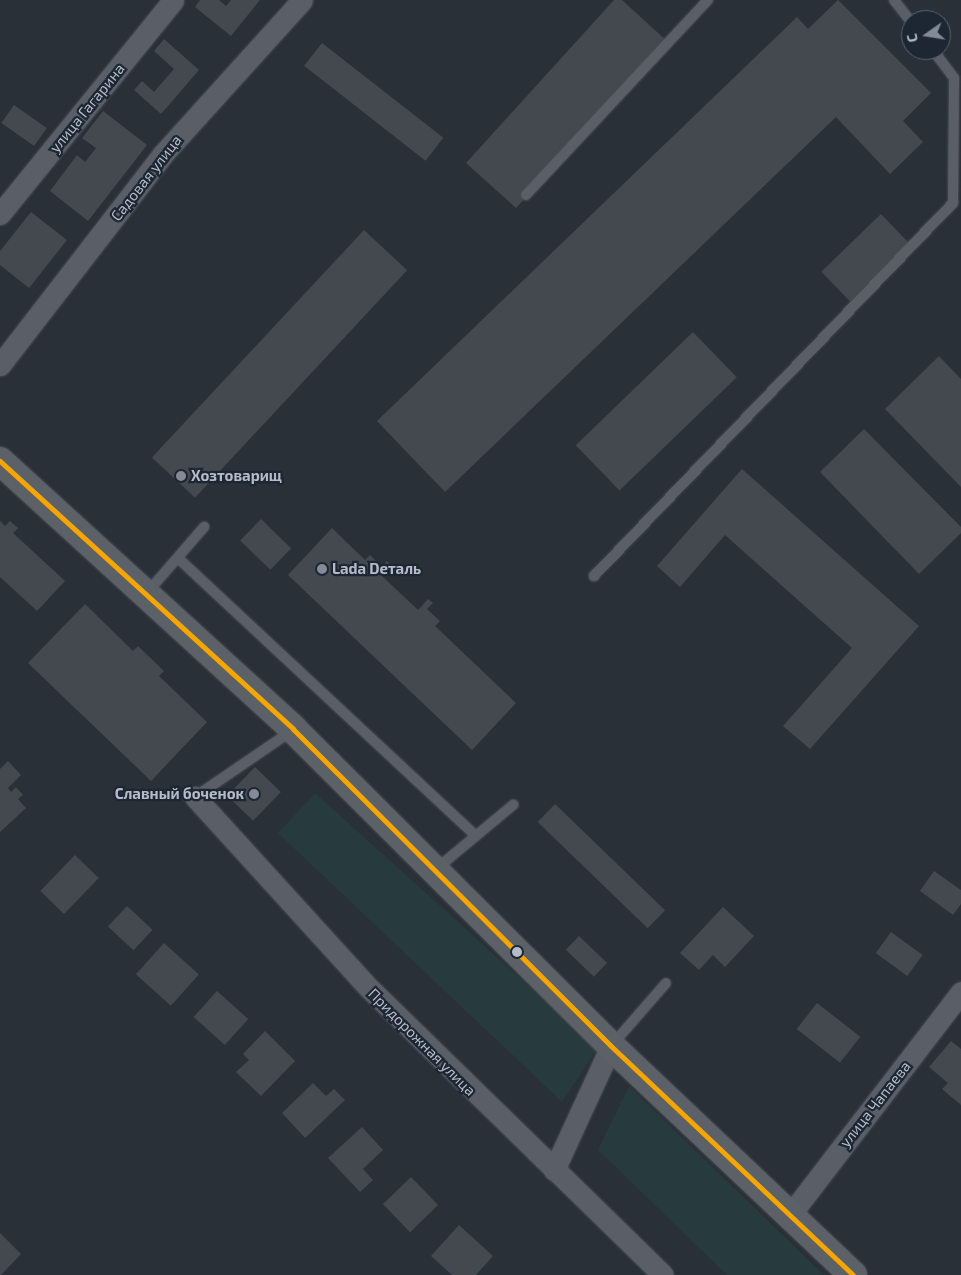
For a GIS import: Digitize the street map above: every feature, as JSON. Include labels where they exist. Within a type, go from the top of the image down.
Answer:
[{"type":"main road","points":[[0,461],[293,729],[611,1046],[853,1275]]},
{"type":"street","name":"улица Гагарина","points":[[0,214],[173,0]]},
{"type":"street","name":"Садовая улица","points":[[0,365],[163,154],[302,0]]},
{"type":"street","name":"Придорожная улица","points":[[195,797],[370,990],[663,1275]]},
{"type":"street","name":"улица Чапаева","points":[[790,1215],[961,992]]},
{"type":"street","points":[[554,1170],[611,1046]]},
{"type":"lane","points":[[526,195],[708,0]]},
{"type":"lane","points":[[894,0],[902,10]]},
{"type":"lane","points":[[594,576],[953,203],[954,78],[940,60]]},
{"type":"lane","points":[[146,594],[179,559],[204,527]]},
{"type":"lane","points":[[179,559],[476,836]]},
{"type":"lane","points":[[195,797],[293,729]]},
{"type":"lane","points":[[435,870],[513,805]]},
{"type":"lane","points":[[611,1046],[666,983]]},
{"type":"green space","points":[[315,793],[598,1048],[562,1102],[278,833]]},
{"type":"green space","points":[[629,1086],[824,1275],[727,1275],[598,1150]]},
{"type":"building","points":[[200,0],[219,0],[226,6],[231,0],[260,0],[231,36],[195,7]]},
{"type":"building","points":[[614,0],[622,0],[668,42],[516,208],[466,163]]},
{"type":"building","points":[[838,0],[931,93],[903,121],[923,142],[890,174],[836,117],[445,492],[377,421],[797,17],[808,29]]},
{"type":"building","points":[[164,39],[199,70],[161,114],[134,90],[142,81],[154,92],[174,69],[154,51]]},
{"type":"building","points":[[322,43],[443,138],[425,161],[304,66]]},
{"type":"building","points":[[14,105],[47,128],[34,146],[1,123]]},
{"type":"building","points":[[103,111],[147,145],[88,221],[50,191],[77,155],[85,162],[96,148],[82,138]]},
{"type":"building","points":[[31,212],[67,240],[29,288],[0,265],[0,251]]},
{"type":"building","points":[[881,214],[910,244],[850,302],[821,272]]},
{"type":"building","points":[[364,230],[407,270],[195,498],[152,457]]},
{"type":"building","points":[[693,332],[737,377],[620,491],[576,445]]},
{"type":"building","points":[[939,356],[961,379],[961,487],[885,409]]},
{"type":"building","points":[[864,429],[961,527],[961,533],[919,574],[820,472]]},
{"type":"building","points":[[742,469],[919,626],[810,749],[783,726],[852,648],[725,535],[680,587],[657,566]]},
{"type":"building","points":[[261,519],[291,548],[270,570],[240,541]]},
{"type":"building","points":[[0,521],[5,526],[10,521],[18,528],[13,533],[65,581],[37,611],[0,577]]},
{"type":"building","points":[[332,528],[365,560],[370,555],[382,567],[387,561],[392,566],[382,576],[418,610],[428,599],[433,603],[427,609],[440,621],[435,626],[516,703],[472,750],[288,575]]},
{"type":"building","points":[[85,604],[133,651],[138,646],[164,671],[159,676],[207,722],[151,781],[28,663]]},
{"type":"building","points":[[8,761],[21,775],[8,788],[11,792],[16,787],[23,795],[18,799],[26,808],[0,832],[0,769]]},
{"type":"building","name":"Славный боченок","points":[[255,767],[281,792],[253,821],[227,796]]},
{"type":"building","points":[[555,804],[665,910],[648,928],[538,822]]},
{"type":"building","points":[[75,855],[99,878],[64,914],[40,891]]},
{"type":"building","points":[[934,871],[961,890],[961,904],[953,915],[920,891]]},
{"type":"building","points":[[127,906],[153,930],[134,950],[108,926]]},
{"type":"building","points":[[723,907],[754,936],[725,967],[713,955],[699,970],[680,953]]},
{"type":"building","points":[[891,932],[923,955],[907,976],[876,953]]},
{"type":"building","points":[[579,936],[607,963],[594,977],[566,950]]},
{"type":"building","points":[[164,943],[199,974],[171,1006],[136,974]]},
{"type":"building","points":[[217,991],[248,1019],[225,1045],[194,1017]]},
{"type":"building","points":[[817,1003],[860,1037],[840,1063],[797,1029]]},
{"type":"building","points":[[265,1031],[295,1061],[261,1096],[236,1072],[249,1060],[243,1054]]},
{"type":"building","points":[[951,1041],[961,1049],[961,1105],[942,1089],[948,1083],[929,1067]]},
{"type":"building","points":[[313,1083],[326,1096],[334,1089],[345,1100],[305,1138],[282,1113]]},
{"type":"building","points":[[362,1127],[383,1150],[363,1169],[373,1180],[360,1192],[328,1158]]},
{"type":"building","points":[[411,1177],[438,1205],[410,1232],[383,1204]]},
{"type":"building","points":[[459,1225],[493,1256],[476,1275],[452,1275],[431,1256]]},
{"type":"building","points":[[0,1233],[21,1254],[1,1275],[0,1275]]},
{"type":"transit line","points":[[0,461],[293,729],[611,1046],[853,1275]]},
{"type":"place","name":"Хозтоварищ","points":[[181,476]]},
{"type":"place","name":"Lada Dеталь","points":[[322,569]]},
{"type":"place","name":"Славный боченок","points":[[254,794]]}]
